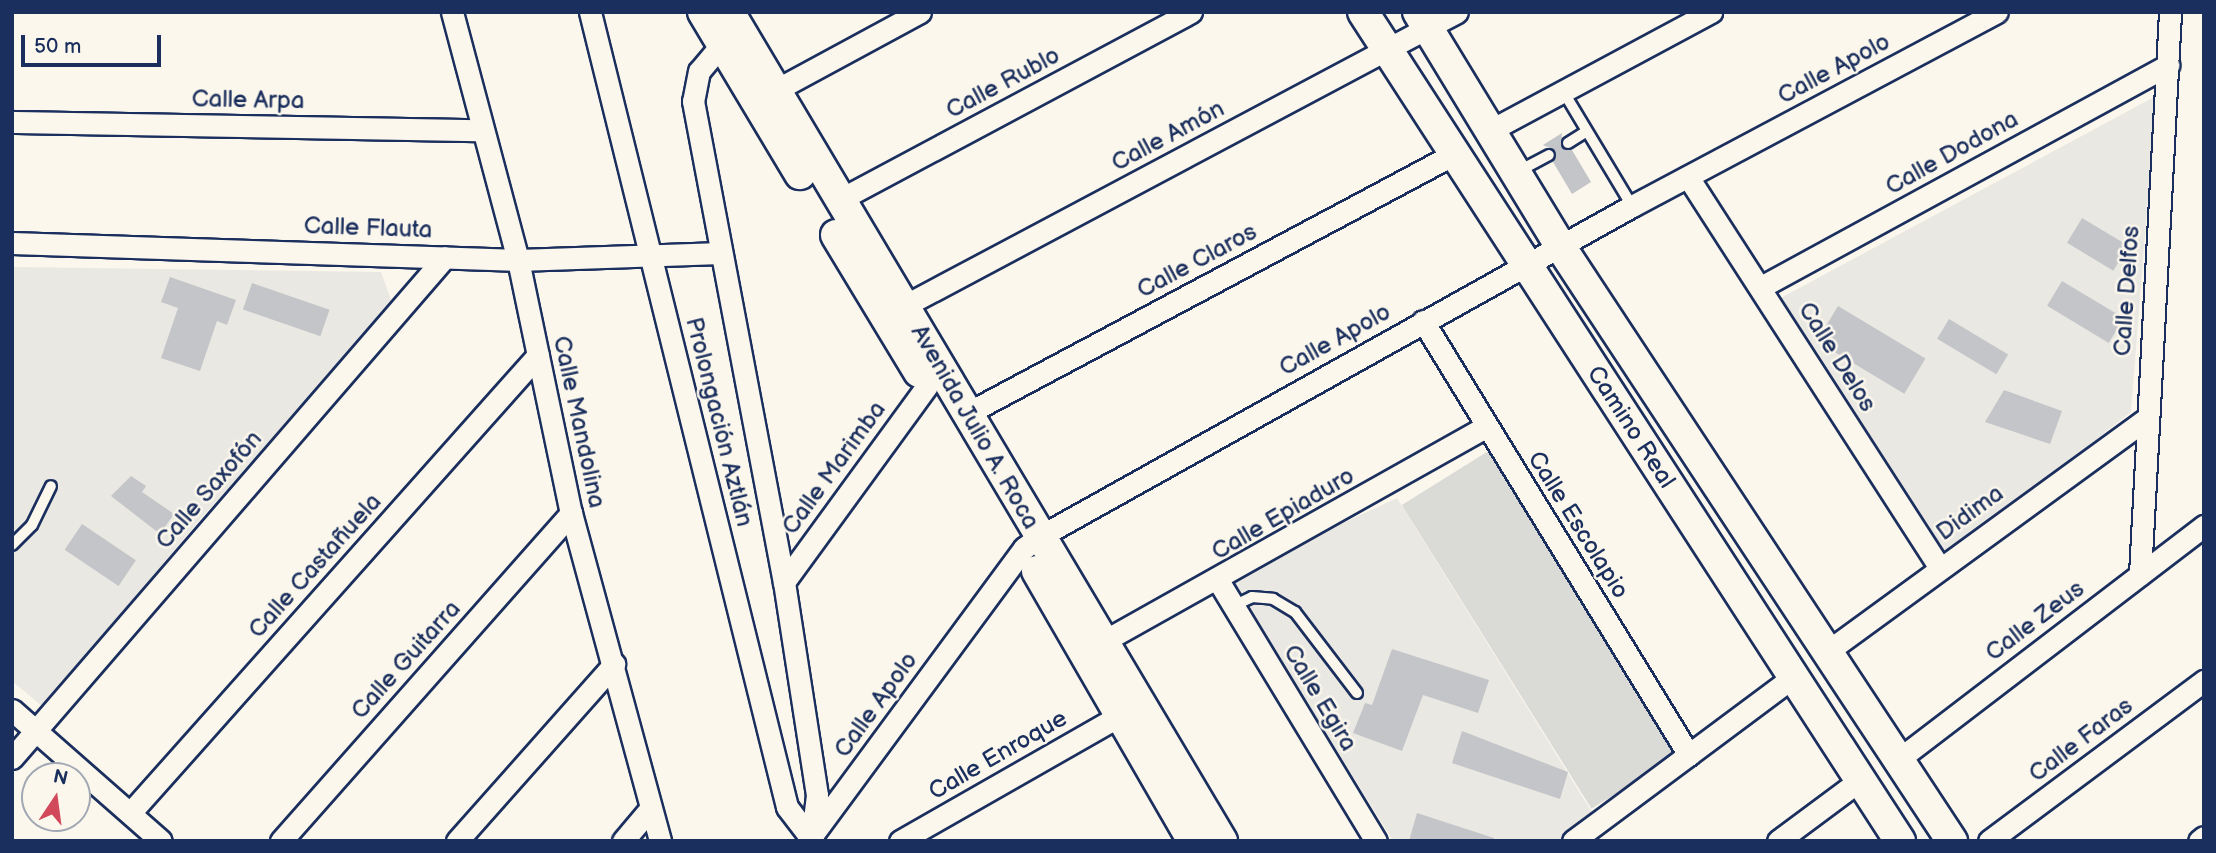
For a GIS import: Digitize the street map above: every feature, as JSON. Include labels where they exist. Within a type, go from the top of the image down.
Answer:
[{"type":"street","name":"Calle Mandolina","points":[[452,12],[518,260],[571,513],[660,841]]},
{"type":"street","name":"Prolongación Aztlán","points":[[590,12],[787,807],[811,839]]},
{"type":"street","name":"Avenida Julio A. Roca","points":[[703,12],[928,386],[1031,543],[1104,641],[1222,841]]},
{"type":"street","name":"Avenida Julio A. Roca","points":[[729,12],[966,414],[1184,838]]},
{"type":"street","points":[[774,91],[920,12]]},
{"type":"street","name":"Calle Rublo","points":[[839,200],[1191,12]]},
{"type":"street","name":"Camino Real","points":[[1363,12],[1384,50],[1452,155],[1527,266],[1900,841]]},
{"type":"street","name":"Calle Amón","points":[[904,306],[1384,50],[1422,20],[1457,12]]},
{"type":"street","points":[[1491,130],[1711,12]]},
{"type":"street","name":"Calle Apolo","points":[[811,839],[1031,543],[1632,206],[1997,12]]},
{"type":"street","name":"Calle Delfos","points":[[2140,574],[2145,420],[2170,12]]},
{"type":"street","name":"Camino Real","points":[[1422,20],[1560,246],[1952,841]]},
{"type":"street","name":"Prolongación Aztlán","points":[[722,44],[698,71],[693,101],[784,582],[817,794],[811,839]]},
{"type":"street","name":"Calle Dodona","points":[[1761,287],[2168,65]]},
{"type":"street","name":"Calle Arpa","points":[[12,122],[482,130]]},
{"type":"street","name":"Calle Claros","points":[[966,414],[1452,155]]},
{"type":"street","name":"Calle Delos","points":[[1688,177],[1940,568]]},
{"type":"street","name":"Calle Flauta","points":[[12,243],[518,260],[722,253]]},
{"type":"street","name":"Calle Saxofón","points":[[12,758],[445,257]]},
{"type":"street","name":"Calle Escolapio","points":[[1423,321],[1689,755]]},
{"type":"street","name":"Calle Castañuela","points":[[131,812],[538,355]]},
{"type":"street","name":"Calle Marimba","points":[[784,582],[928,386]]},
{"type":"street","name":"Didima","points":[[1828,651],[2145,420]]},
{"type":"street","name":"Calle Epiaduro","points":[[1104,641],[1219,582],[1486,427]]},
{"type":"street","name":"Calle Guitarra","points":[[281,841],[571,513]]},
{"type":"street","name":"Calle Zeus","points":[[1899,759],[2204,526]]},
{"type":"street","name":"Calle Egira","points":[[1219,582],[1376,841]]},
{"type":"street","points":[[457,841],[614,664]]},
{"type":"street","points":[[1573,841],[1793,678]]},
{"type":"street","name":"Calle Faras","points":[[1989,841],[2204,681]]},
{"type":"street","points":[[12,710],[161,841]]},
{"type":"street","name":"Calle Enroque","points":[[900,841],[1121,715]]},
{"type":"street","points":[[1778,841],[1860,780]]},
{"type":"street","points":[[624,841],[650,809]]},
{"type":"street","points":[[2199,841],[2204,837]]},
{"type":"lane","points":[[1563,91],[1632,206]]},
{"type":"lane","points":[[1568,143],[1587,131]]},
{"type":"lane","points":[[1517,173],[1549,155]]},
{"type":"lane","points":[[12,545],[32,525],[51,486]]},
{"type":"lane","points":[[1233,606],[1252,597],[1273,599],[1295,612],[1357,693]]},
{"type":"shaded area","points":[[2156,96],[2131,412],[1943,560],[1777,300]]},
{"type":"shaded area","points":[[12,267],[381,272],[394,308],[202,517],[43,707],[12,681]]},
{"type":"shaded area","points":[[1490,450],[1680,754],[1592,809],[1402,505]]},
{"type":"shaded area","points":[[1397,498],[1595,817],[1562,841],[1393,841],[1229,576]]},
{"type":"building","points":[[1562,133],[1561,147],[1572,150],[1591,182],[1572,194],[1553,162],[1556,151],[1543,145]]},
{"type":"building","points":[[2082,218],[2128,246],[2113,271],[2067,243]]},
{"type":"building","points":[[170,277],[236,300],[227,325],[217,321],[200,371],[161,358],[178,308],[161,302]]},
{"type":"building","points":[[2062,281],[2124,318],[2109,343],[2047,306]]},
{"type":"building","points":[[252,283],[330,310],[320,336],[243,309]]},
{"type":"building","points":[[1838,306],[1925,359],[1904,394],[1817,341]]},
{"type":"building","points":[[1949,319],[2008,355],[1996,374],[1937,339]]},
{"type":"building","points":[[2004,390],[2062,411],[2050,444],[1985,422]]},
{"type":"building","points":[[131,476],[146,486],[142,492],[174,514],[160,534],[111,496]]},
{"type":"building","points":[[82,524],[136,560],[119,586],[65,550]]},
{"type":"building","points":[[1392,649],[1489,680],[1478,713],[1423,695],[1402,751],[1353,733],[1365,703],[1372,705]]},
{"type":"building","points":[[1462,731],[1568,772],[1560,799],[1452,763]]},
{"type":"building","points":[[1417,813],[1494,838],[1493,841],[1409,841]]}]
